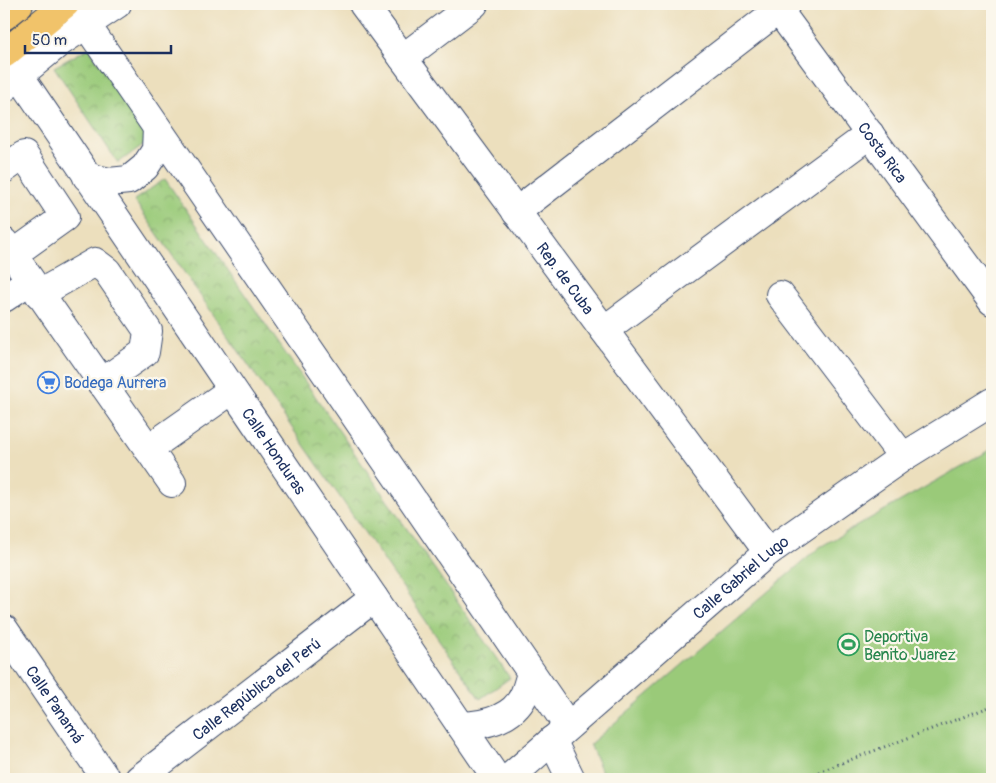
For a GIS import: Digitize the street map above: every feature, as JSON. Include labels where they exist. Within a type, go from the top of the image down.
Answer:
[{"type":"main road","points":[[4,16],[19,4]]},
{"type":"main road","points":[[8,68],[65,4]]},
{"type":"street","points":[[8,68],[79,14],[117,4]]},
{"type":"street","name":"Rep. de Cuba","points":[[363,4],[768,552]]},
{"type":"street","points":[[403,58],[474,4]]},
{"type":"street","points":[[516,212],[779,5]]},
{"type":"street","name":"Costa Rica","points":[[779,5],[992,301]]},
{"type":"street","points":[[79,14],[531,673],[560,733],[570,779]]},
{"type":"street","name":"Calle Honduras","points":[[8,68],[87,177],[497,779]]},
{"type":"street","points":[[87,177],[109,182],[129,180],[145,167],[156,150],[157,128]]},
{"type":"street","points":[[604,330],[870,134]]},
{"type":"street","points":[[4,169],[24,155],[65,218],[8,248],[172,483]]},
{"type":"street","points":[[4,298],[95,262],[107,270],[148,331],[145,352],[101,383]]},
{"type":"street","points":[[780,294],[903,457]]},
{"type":"street","points":[[148,449],[232,390]]},
{"type":"street","name":"Calle Gabriel Lugo","points":[[508,779],[768,552],[903,457],[992,402]]},
{"type":"street","name":"Calle República del Perú","points":[[139,779],[374,598]]},
{"type":"street","name":"Calle Panamá","points":[[4,629],[106,779]]},
{"type":"street","points":[[461,726],[482,725],[499,719],[524,696],[531,673]]},
{"type":"path","points":[[800,779],[992,706]]},
{"type":"green space","points":[[89,48],[151,139],[118,163],[54,67]]},
{"type":"green space","points":[[165,179],[510,678],[480,699],[134,200]]},
{"type":"green space","name":"Deportiva Benito Juarez","points":[[992,449],[992,779],[605,779],[590,744],[820,547]]},
{"type":"place","name":"Bodega Aurrera","points":[[48,382]]},
{"type":"place","name":"Deportiva Benito Juarez","points":[[848,645]]}]
